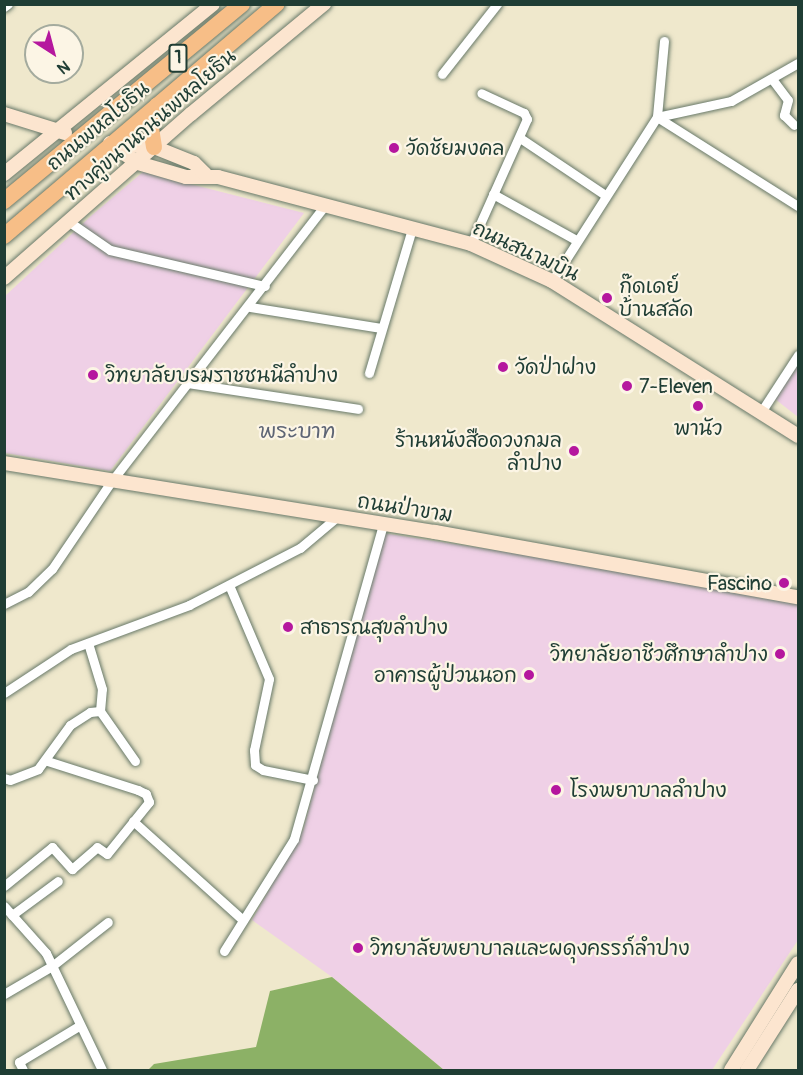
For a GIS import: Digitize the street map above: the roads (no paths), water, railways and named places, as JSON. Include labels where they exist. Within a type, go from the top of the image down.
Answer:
[{"type":"highway","name":"ถนนพหลโยธิน","points":[[4,201],[243,4]]},
{"type":"highway","name":"ถนนพหลโยธิน","points":[[4,236],[110,143],[277,4]]},
{"type":"highway","points":[[154,147],[150,122],[157,104]]},
{"type":"highway","points":[[82,138],[110,143]]},
{"type":"street","name":"1","points":[[4,174],[213,4]]},
{"type":"street","name":"ทางคู่ขนานถนนพหลโยธิน","points":[[4,278],[154,147],[324,4]]},
{"type":"street","points":[[442,74],[497,4]]},
{"type":"street","points":[[552,281],[576,240],[657,117],[663,41]]},
{"type":"street","points":[[657,117],[731,101],[772,80],[798,63]]},
{"type":"street","points":[[772,80],[788,100],[784,115],[794,125]]},
{"type":"street","points":[[471,244],[527,119],[524,113],[481,93]]},
{"type":"street","points":[[4,114],[82,138]]},
{"type":"street","points":[[657,117],[798,206]]},
{"type":"street","points":[[520,138],[605,195]]},
{"type":"street","name":"ถนนสนามบิน","points":[[110,143],[154,147],[194,163],[205,174]]},
{"type":"street","name":"ถนนสนามบิน","points":[[110,143],[138,163],[186,177],[205,174],[323,208],[471,244],[552,281],[798,436]]},
{"type":"street","points":[[493,194],[576,240]]},
{"type":"street","points":[[4,604],[28,592],[52,569],[111,482],[187,383],[250,307],[323,208]]},
{"type":"street","points":[[68,221],[110,250],[265,286]]},
{"type":"street","points":[[369,373],[412,229]]},
{"type":"street","points":[[250,307],[381,328]]},
{"type":"street","points":[[760,412],[798,355]]},
{"type":"street","points":[[187,383],[358,409]]},
{"type":"street","name":"ถนนป่าขาม","points":[[4,463],[383,524],[798,597]]},
{"type":"street","points":[[4,693],[47,663],[88,643],[229,585],[300,548],[338,517]]},
{"type":"street","points":[[224,951],[294,839],[313,780],[383,524]]},
{"type":"street","points":[[229,585],[269,679],[254,750],[255,765],[263,770],[313,780]]},
{"type":"street","points":[[88,643],[102,689],[100,711],[135,761]]},
{"type":"street","points":[[4,778],[10,780],[38,769],[70,725],[90,712],[100,711]]},
{"type":"street","points":[[4,886],[52,847],[72,869],[97,847],[107,854],[147,807],[146,794],[46,761]]},
{"type":"street","points":[[133,821],[243,920]]},
{"type":"street","points":[[12,915],[58,881]]},
{"type":"street","points":[[4,906],[46,953],[102,1071]]},
{"type":"street","points":[[4,994],[52,966],[108,922]]},
{"type":"street","points":[[731,1071],[798,965]]},
{"type":"street","points":[[747,1071],[798,990]]},
{"type":"street","points":[[23,1071],[19,1062],[79,1026]]},
{"type":"place","name":"วัดชัยมงคล","points":[[394,148]]},
{"type":"place","name":"กู๊ดเดย์ บ้านสลัด","points":[[607,298]]},
{"type":"place","name":"วัดป่าฝาง","points":[[503,367]]},
{"type":"place","name":"วิทยาลัยบรมราชชนนีลำปาง","points":[[93,375]]},
{"type":"place","name":"7-Eleven","points":[[627,386]]},
{"type":"place","name":"พานัว","points":[[698,406]]},
{"type":"place","name":"ร้านหนังสือดวงกมล ลำปาง","points":[[574,451]]},
{"type":"place","name":"Fascino","points":[[784,583]]},
{"type":"place","name":"สาธารณสุขลำปาง","points":[[288,627]]},
{"type":"place","name":"วิทยาลัยอาชีวศึกษาลำปาง","points":[[780,654]]},
{"type":"place","name":"อาคารผู้ป่วนนอก","points":[[529,675]]},
{"type":"place","name":"โรงพยาบาลลำปาง","points":[[556,790]]},
{"type":"place","name":"วิทยาลัยพยาบาลและผดุงครรภ์ลําปาง","points":[[358,948]]},
{"type":"district","name":"พระบาท","points":[[297,432]]}]
